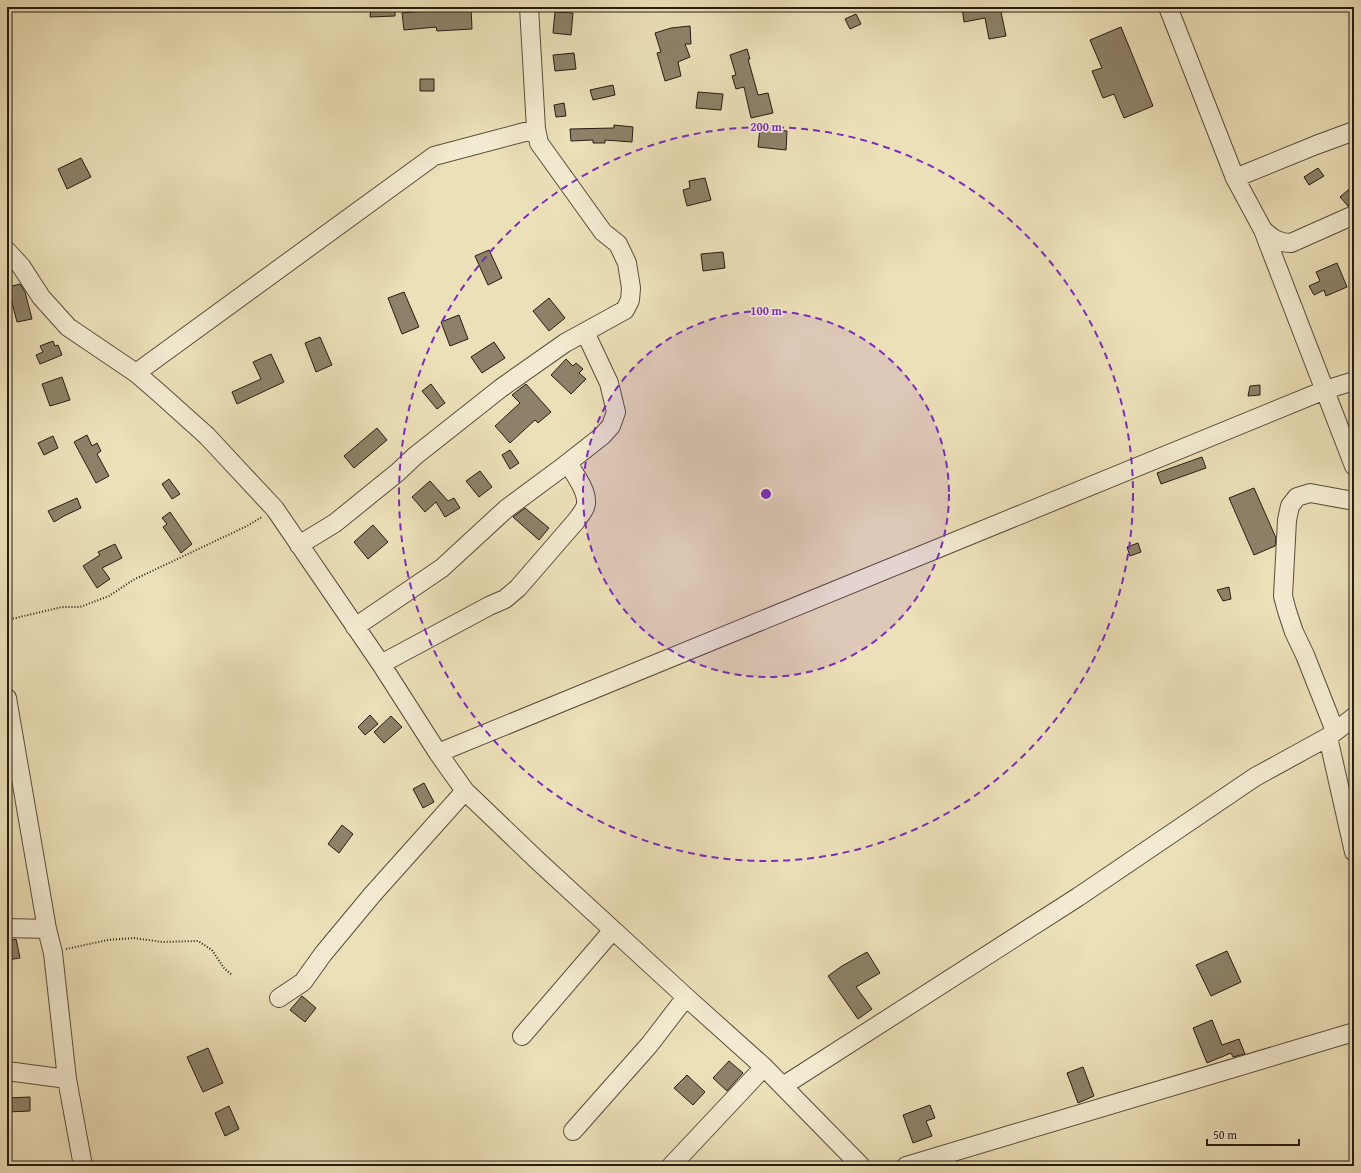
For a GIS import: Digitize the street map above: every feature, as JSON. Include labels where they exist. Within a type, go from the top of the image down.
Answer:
[{"type":"street","points":[[299,545],[335,523],[398,472],[415,456],[501,388],[565,343],[625,310],[630,300],[627,263],[618,244],[603,232],[539,143],[536,129],[529,7]]},
{"type":"street","points":[[1168,7],[1235,178],[1263,230],[1354,466]]},
{"type":"street","points":[[136,373],[434,156],[536,129]]},
{"type":"street","points":[[1235,178],[1316,144],[1354,131]]},
{"type":"street","points":[[1263,230],[1274,240],[1283,243],[1291,243],[1354,215]]},
{"type":"street","points":[[7,251],[21,266],[42,297],[68,326],[136,373],[207,436],[275,509],[381,664],[438,753],[465,791],[538,861],[764,1067],[861,1166]]},
{"type":"street","points":[[356,627],[442,568],[506,509],[568,463],[602,436],[611,426],[616,412],[609,383],[585,332]]},
{"type":"street","points":[[438,753],[1325,390],[1354,381]]},
{"type":"street","points":[[381,664],[489,606],[505,599],[518,588],[584,510],[587,501],[584,491],[568,463]]},
{"type":"street","points":[[1354,501],[1310,493],[1297,496],[1290,506],[1287,520],[1284,596],[1294,632],[1305,655],[1331,734],[1354,852]]},
{"type":"street","points":[[7,698],[47,929],[53,952],[68,1079],[82,1166]]},
{"type":"street","points":[[783,1086],[1078,898],[1255,777],[1331,734],[1354,717]]},
{"type":"street","points":[[279,998],[303,982],[323,954],[372,895],[465,791]]},
{"type":"street","points":[[7,928],[47,929]]},
{"type":"street","points":[[522,1036],[613,930]]},
{"type":"street","points":[[573,1131],[650,1044],[686,997]]},
{"type":"street","points":[[906,1166],[1354,1032]]},
{"type":"street","points":[[671,1166],[764,1067]]},
{"type":"street","points":[[7,1071],[68,1079]]},
{"type":"path","points":[[7,620],[62,607],[80,607],[109,596],[133,580],[247,526],[275,509]]},
{"type":"path","points":[[53,952],[108,940],[134,938],[162,942],[198,941],[212,950],[224,968],[232,975]]},
{"type":"building","points":[[371,7],[395,7],[395,16],[370,17]]},
{"type":"building","points":[[471,7],[472,29],[437,31],[436,27],[404,30],[402,13]]},
{"type":"building","points":[[962,7],[1000,7],[1006,36],[989,39],[985,18],[964,22]]},
{"type":"building","points":[[555,12],[573,13],[571,35],[553,33]]},
{"type":"building","points":[[856,14],[861,24],[850,29],[845,19]]},
{"type":"building","points":[[690,26],[691,44],[685,44],[690,57],[678,62],[681,76],[665,81],[657,53],[661,52],[655,33],[671,28]]},
{"type":"building","points":[[1121,27],[1153,106],[1124,118],[1114,94],[1103,98],[1092,71],[1102,68],[1090,40]]},
{"type":"building","points":[[747,49],[750,59],[748,59],[758,95],[768,93],[773,113],[751,118],[744,87],[736,89],[732,76],[736,75],[730,55]]},
{"type":"building","points":[[574,53],[576,69],[555,71],[553,55]]},
{"type":"building","points":[[420,79],[434,79],[434,91],[420,91]]},
{"type":"building","points":[[613,85],[615,95],[593,100],[590,90]]},
{"type":"building","points":[[698,92],[723,94],[721,110],[696,108]]},
{"type":"building","points":[[564,103],[566,116],[556,117],[554,105]]},
{"type":"building","points":[[614,125],[633,127],[632,142],[605,140],[605,143],[593,143],[593,140],[571,141],[570,129],[614,128]]},
{"type":"building","points":[[760,128],[787,131],[786,150],[758,147]]},
{"type":"building","points":[[81,158],[91,177],[67,189],[58,169]]},
{"type":"building","points":[[1318,168],[1324,176],[1309,185],[1304,177]]},
{"type":"building","points":[[705,178],[711,200],[687,206],[683,190],[690,188],[689,181]]},
{"type":"building","points":[[1354,185],[1354,205],[1348,206],[1340,197]]},
{"type":"building","points":[[489,250],[502,278],[488,285],[475,256]]},
{"type":"building","points":[[723,252],[725,268],[703,271],[701,254]]},
{"type":"building","points":[[1337,263],[1347,287],[1326,296],[1324,290],[1314,295],[1309,286],[1320,281],[1316,272]]},
{"type":"building","points":[[20,284],[25,292],[32,319],[17,322],[8,287]]},
{"type":"building","points":[[404,292],[419,327],[402,334],[388,298]]},
{"type":"building","points":[[549,298],[565,318],[549,331],[533,311]]},
{"type":"building","points":[[459,315],[468,339],[450,346],[441,322]]},
{"type":"building","points":[[320,337],[332,365],[316,372],[305,343]]},
{"type":"building","points":[[53,341],[55,346],[58,345],[62,355],[40,364],[36,355],[43,352],[40,346]]},
{"type":"building","points":[[494,342],[505,358],[482,373],[471,357]]},
{"type":"building","points":[[271,354],[284,382],[237,404],[232,392],[261,379],[253,362]]},
{"type":"building","points":[[566,359],[573,366],[576,363],[583,369],[579,373],[586,379],[571,394],[551,375]]},
{"type":"building","points":[[62,377],[70,400],[50,406],[42,384]]},
{"type":"building","points":[[431,384],[445,403],[437,409],[422,391]]},
{"type":"building","points":[[526,384],[551,412],[538,423],[535,420],[510,443],[495,426],[520,403],[512,395]]},
{"type":"building","points":[[1260,385],[1260,395],[1248,396],[1250,386]]},
{"type":"building","points":[[377,428],[387,440],[354,468],[344,456]]},
{"type":"building","points":[[87,435],[92,446],[97,443],[101,451],[97,454],[109,476],[96,483],[74,442]]},
{"type":"building","points":[[53,436],[58,448],[44,455],[38,443]]},
{"type":"building","points":[[510,450],[519,463],[510,469],[502,455]]},
{"type":"building","points":[[1202,457],[1206,468],[1161,484],[1157,473]]},
{"type":"building","points":[[480,471],[492,487],[479,497],[466,481]]},
{"type":"building","points":[[169,479],[180,494],[172,499],[162,484]]},
{"type":"building","points":[[430,481],[448,501],[454,498],[460,508],[445,517],[436,502],[425,512],[412,497]]},
{"type":"building","points":[[1254,488],[1276,538],[1275,546],[1254,555],[1229,498]]},
{"type":"building","points":[[77,498],[81,508],[54,522],[48,511]]},
{"type":"building","points":[[525,508],[549,528],[539,540],[513,517]]},
{"type":"building","points":[[170,512],[192,544],[181,553],[163,527],[167,524],[162,518]]},
{"type":"building","points":[[373,525],[388,542],[368,559],[354,542]]},
{"type":"building","points":[[1138,543],[1141,552],[1130,556],[1127,547]]},
{"type":"building","points":[[115,544],[122,558],[102,568],[110,579],[97,588],[83,566],[100,555],[98,552]]},
{"type":"building","points":[[1229,587],[1231,599],[1223,601],[1217,590]]},
{"type":"building","points":[[370,715],[378,724],[365,735],[358,727]]},
{"type":"building","points":[[391,716],[402,727],[384,743],[374,732]]},
{"type":"building","points":[[424,783],[434,802],[423,808],[413,789]]},
{"type":"building","points":[[342,825],[353,834],[339,853],[328,844]]},
{"type":"building","points":[[16,939],[20,958],[7,960],[7,941]]},
{"type":"building","points":[[1227,951],[1241,982],[1211,996],[1196,965]]},
{"type":"building","points":[[867,952],[880,973],[856,987],[872,1009],[858,1019],[828,976]]},
{"type":"building","points":[[302,996],[316,1008],[305,1022],[290,1010]]},
{"type":"building","points":[[1212,1020],[1222,1045],[1239,1039],[1245,1054],[1233,1057],[1231,1053],[1207,1063],[1193,1028]]},
{"type":"building","points":[[208,1048],[223,1083],[203,1092],[187,1057]]},
{"type":"building","points":[[729,1061],[743,1073],[727,1091],[713,1078]]},
{"type":"building","points":[[1083,1067],[1094,1096],[1078,1103],[1067,1073]]},
{"type":"building","points":[[687,1075],[705,1092],[693,1105],[674,1088]]},
{"type":"building","points":[[30,1097],[30,1111],[7,1112],[7,1098]]},
{"type":"building","points":[[930,1105],[935,1118],[926,1121],[932,1136],[913,1143],[903,1115]]},
{"type":"building","points":[[229,1106],[239,1129],[225,1136],[215,1113]]}]
